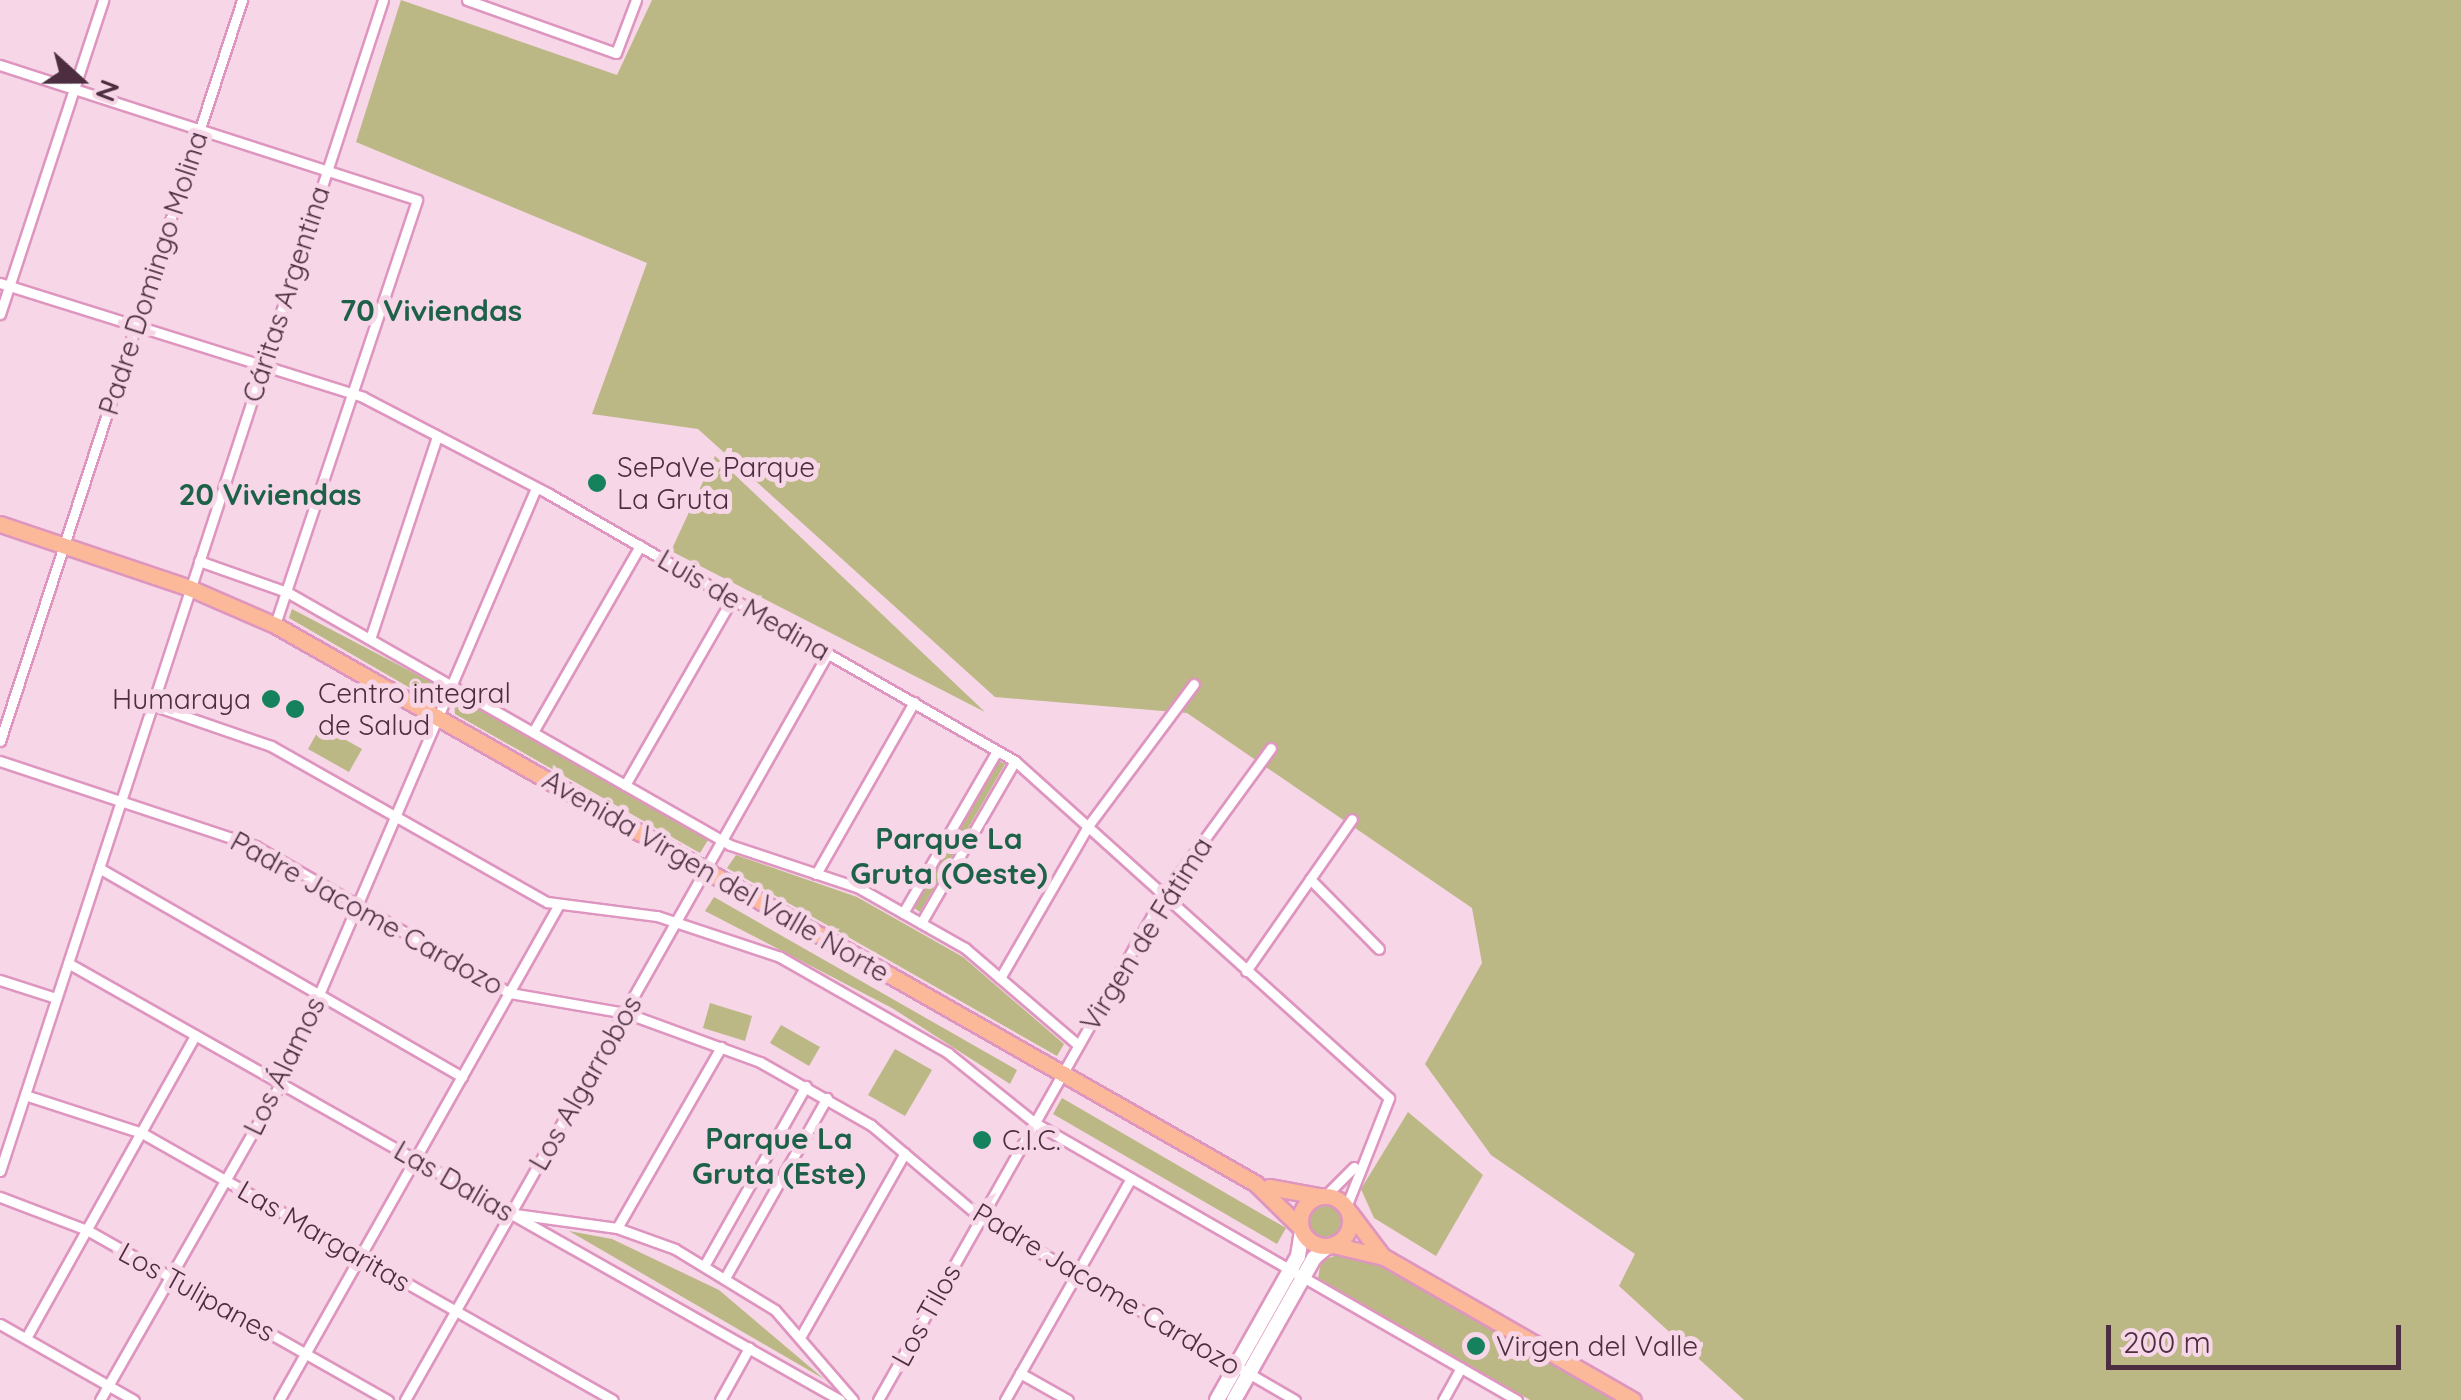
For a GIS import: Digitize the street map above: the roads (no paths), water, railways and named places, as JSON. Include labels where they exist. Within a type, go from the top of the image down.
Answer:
[{"type":"main road","name":"Avenida Virgen del Valle Norte","points":[[0,524],[190,588],[275,625],[1255,1183],[1301,1229]]},
{"type":"main road","name":"Avenida Virgen del Valle Norte","points":[[1255,1183],[1322,1196]]},
{"type":"main road","points":[[1297,1274],[1306,1205],[1322,1196],[1347,1209],[1384,1257]]},
{"type":"main road","points":[[1217,1400],[1242,1370],[1297,1274],[1346,1235],[1347,1209]]},
{"type":"main road","points":[[1301,1229],[1330,1246],[1384,1257],[1633,1400]]},
{"type":"main road","points":[[1234,1400],[1242,1370]]},
{"type":"street","points":[[0,314],[4,285],[103,0]]},
{"type":"street","name":"Padre Domingo Molina","points":[[0,741],[242,0]]},
{"type":"street","name":"Cáritas Argentina","points":[[0,1171],[383,0]]},
{"type":"street","points":[[466,0],[616,53],[636,0]]},
{"type":"street","points":[[0,64],[417,200],[275,625]]},
{"type":"street","name":"Luis de Medina","points":[[4,285],[353,392],[536,488],[1015,761],[1389,1098],[1365,1152]]},
{"type":"street","points":[[370,639],[437,436]]},
{"type":"street","name":"Los Álamos","points":[[100,1400],[281,1083],[536,488]]},
{"type":"street","points":[[533,732],[640,546]]},
{"type":"street","points":[[199,560],[287,592],[720,840],[816,874],[903,912],[1000,978],[1077,1044]]},
{"type":"street","points":[[625,785],[732,599]]},
{"type":"street","name":"Los Algarrobos","points":[[405,1400],[828,653]]},
{"type":"street","points":[[1000,978],[1088,826],[1194,684]]},
{"type":"street","points":[[816,874],[914,702]]},
{"type":"street","points":[[152,706],[271,746],[558,906],[678,922],[780,957],[948,1054],[1035,1123],[1517,1400]]},
{"type":"street","name":"Virgen de Fátima","points":[[1062,1074],[1163,896],[1270,748]]},
{"type":"street","points":[[903,912],[997,750]]},
{"type":"street","name":"Padre Jacome Cardozo","points":[[0,761],[254,846],[510,992],[626,1013],[721,1047],[806,1086],[905,1153],[981,1218],[1295,1400]]},
{"type":"street","points":[[921,923],[1015,761]]},
{"type":"street","points":[[1246,971],[1352,818]]},
{"type":"street","points":[[99,868],[462,1077]]},
{"type":"street","points":[[1310,880],[1380,949]]},
{"type":"street","points":[[279,1400],[558,906]]},
{"type":"street","name":"Las Dalias","points":[[68,963],[840,1400]]},
{"type":"street","points":[[0,980],[56,998]]},
{"type":"street","points":[[26,1338],[196,1035]]},
{"type":"street","points":[[617,1228],[721,1047]]},
{"type":"street","name":"Los Tilos","points":[[878,1400],[1062,1074]]},
{"type":"street","points":[[704,1266],[806,1086]]},
{"type":"street","name":"Las Margaritas","points":[[25,1095],[142,1133],[613,1400]]},
{"type":"street","points":[[725,1278],[827,1098]]},
{"type":"street","points":[[1322,1196],[1365,1152]]},
{"type":"street","points":[[1347,1209],[1365,1152]]},
{"type":"street","points":[[802,1334],[905,1153]]},
{"type":"street","points":[[1005,1400],[1130,1178]]},
{"type":"street","name":"Los Tulipanes","points":[[0,1197],[87,1230],[388,1400]]},
{"type":"street","points":[[511,1214],[617,1228],[704,1266],[802,1334],[853,1400]]},
{"type":"street","points":[[0,1324],[134,1400]]},
{"type":"street","points":[[720,1400],[749,1348]]},
{"type":"street","points":[[1443,1400],[1461,1368]]},
{"type":"street","points":[[1020,1373],[1068,1400]]},
{"type":"place","name":"SePaVe Parque La Gruta","points":[[597,483]]},
{"type":"place","name":"Humaraya","points":[[271,699]]},
{"type":"place","name":"Centro integral de Salud","points":[[295,709]]},
{"type":"place","name":"C.I.C.","points":[[982,1140]]},
{"type":"place","name":"Virgen del Valle","points":[[1476,1346]]},
{"type":"district","name":"70 Viviendas","points":[[431,310]]},
{"type":"district","name":"20 Viviendas","points":[[270,494]]},
{"type":"district","name":"Parque La Gruta (Oeste)","points":[[949,855]]},
{"type":"district","name":"Parque La Gruta (Este)","points":[[779,1155]]}]
